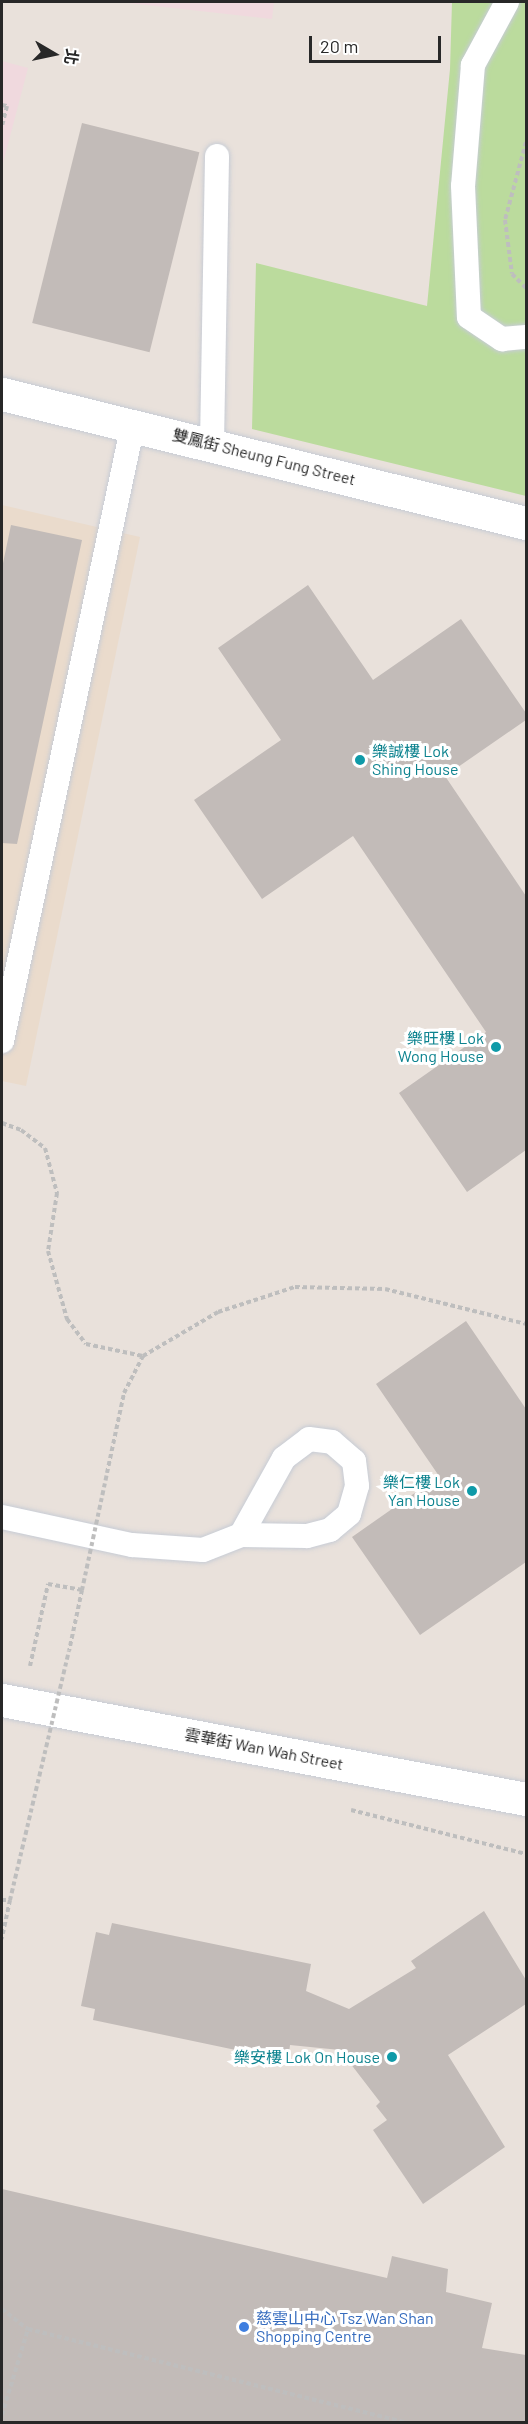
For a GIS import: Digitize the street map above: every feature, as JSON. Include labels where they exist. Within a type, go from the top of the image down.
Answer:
[{"type":"street","name":"雙鳳街 Sheung Fung Street","points":[[2,394],[133,424],[526,523]]},
{"type":"street","name":"雲華街 Wan Wah Street","points":[[2,1700],[526,1798]]},
{"type":"lane","points":[[507,2],[473,65],[462,186],[469,317],[502,339],[526,337]]},
{"type":"lane","points":[[212,444],[217,156]]},
{"type":"lane","points":[[2,1041],[133,424]]},
{"type":"lane","points":[[2,1517],[132,1545],[203,1550],[241,1535],[307,1536],[330,1530],[349,1514],[357,1486],[354,1461],[332,1442],[309,1439],[284,1458],[241,1535]]},
{"type":"path","points":[[2,105],[7,106],[2,126]]},
{"type":"path","points":[[526,142],[505,220],[512,274],[526,288]]},
{"type":"path","points":[[2,1123],[21,1130],[45,1148],[57,1193],[48,1251],[67,1319],[86,1344],[143,1356]]},
{"type":"path","points":[[2,1939],[82,1590],[124,1393],[143,1356],[218,1312],[295,1287],[385,1289],[526,1324]]},
{"type":"path","points":[[29,1672],[48,1584],[82,1590]]},
{"type":"path","points":[[2,1900],[10,1900]]},
{"type":"path","points":[[2,2309],[28,2329],[405,2422]]},
{"type":"path","points":[[2,2415],[28,2329]]},
{"type":"shaded area","points":[[119,2],[274,2],[272,19]]},
{"type":"shaded area","points":[[2,61],[28,68],[2,167]]},
{"type":"shaded area","points":[[2,505],[140,537],[26,1086],[2,1081]]},
{"type":"green space","points":[[452,2],[526,2],[526,496],[252,429],[256,263],[427,306],[450,69]]},
{"type":"building","points":[[82,123],[199,152],[150,352],[32,323]]},
{"type":"building","points":[[11,525],[82,540],[17,844],[2,843],[2,568]]},
{"type":"building","name":"樂誠樓 Lok Shing House","points":[[308,585],[373,680],[461,619],[526,713],[526,720],[445,776],[526,896],[526,1150],[467,1192],[399,1093],[486,1032],[353,836],[262,899],[194,800],[281,740],[218,648]]},
{"type":"building","name":"樂仁樓 Lok Yan House","points":[[466,1321],[526,1409],[526,1562],[420,1635],[352,1537],[439,1476],[376,1384]]},
{"type":"building","name":"樂安樓 Lok On House","points":[[484,1911],[526,1980],[526,2004],[448,2055],[505,2147],[423,2204],[373,2130],[387,2120],[376,2106],[380,2102],[340,2050],[290,2045],[288,2061],[93,2020],[95,2009],[81,2006],[96,1932],[109,1935],[112,1923],[311,1964],[306,1991],[349,2009],[416,1968],[411,1961]]},
{"type":"building","name":"慈雲山中心 Tsz Wan Shan Shopping Centre","points":[[2,2189],[387,2278],[392,2256],[448,2269],[446,2292],[492,2303],[482,2348],[526,2355],[526,2422],[2,2422]]},
{"type":"place","name":"樂誠樓 Lok Shing House","points":[[360,760]]},
{"type":"place","name":"樂旺樓 Lok Wong House","points":[[496,1047]]},
{"type":"place","name":"樂仁樓 Lok Yan House","points":[[472,1491]]},
{"type":"place","name":"樂安樓 Lok On House","points":[[392,2057]]},
{"type":"place","name":"慈雲山中心 Tsz Wan Shan Shopping Centre","points":[[244,2327]]}]
